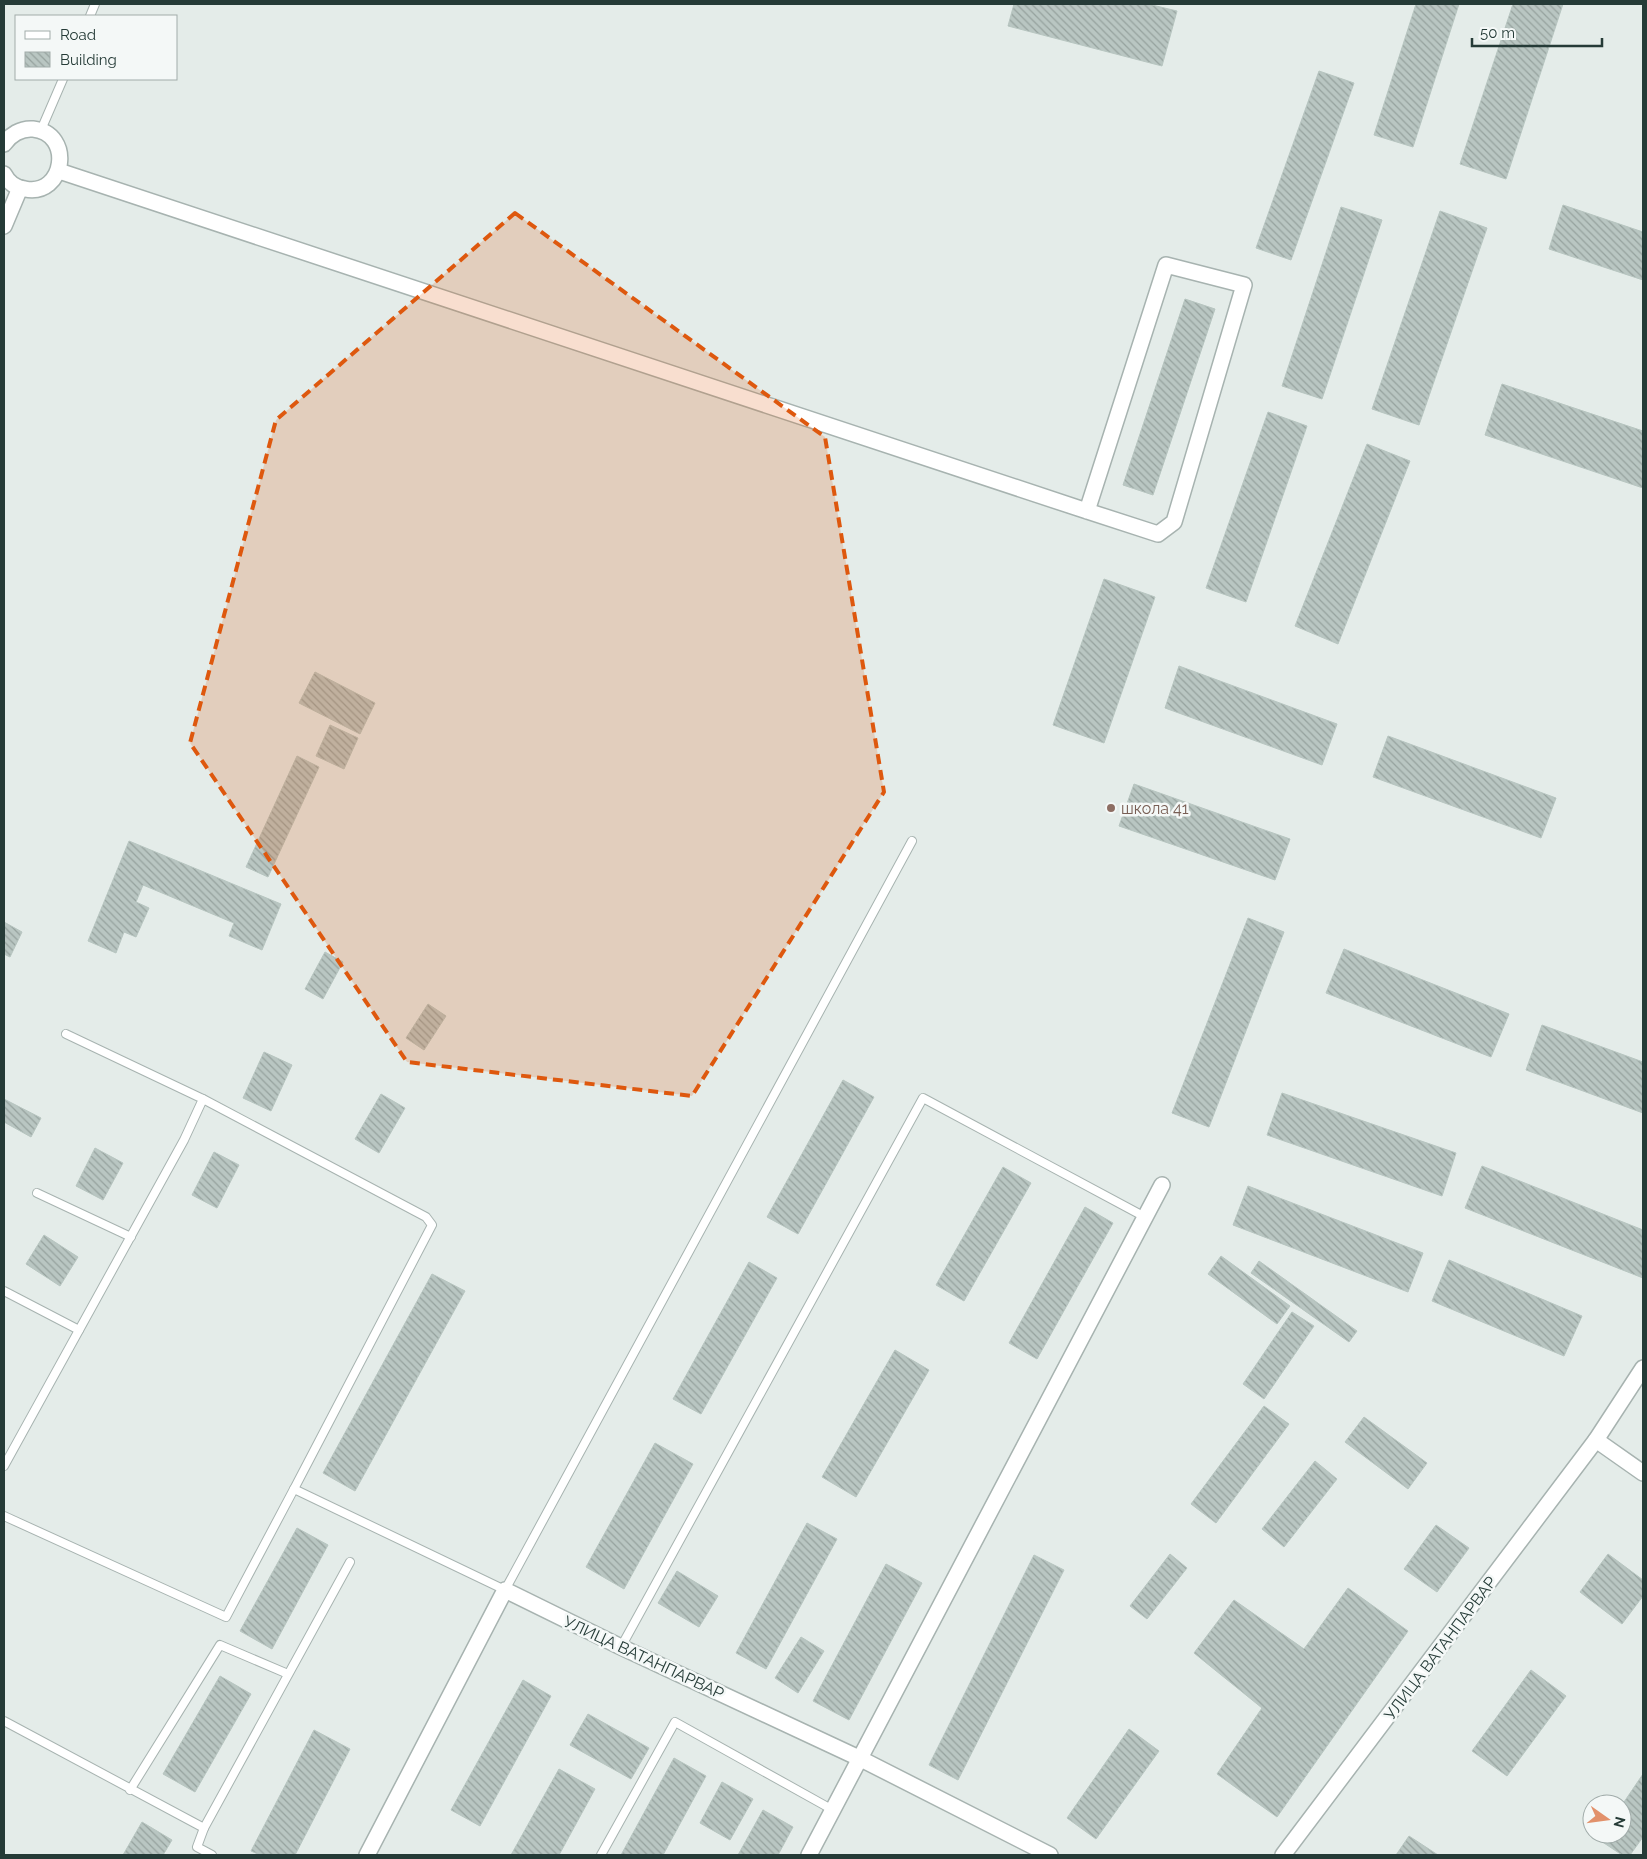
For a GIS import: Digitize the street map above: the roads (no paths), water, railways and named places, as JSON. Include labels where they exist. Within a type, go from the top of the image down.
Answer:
[{"type":"street","points":[[4,143],[21,130],[41,130],[50,135],[60,152],[59,171],[47,185],[29,190],[20,188],[12,184],[4,174]]},
{"type":"street","points":[[59,171],[1086,511],[1158,534],[1174,522],[1244,285],[1166,265],[1086,511]]},
{"type":"street","points":[[4,226],[20,188]]},
{"type":"street","points":[[809,1855],[1162,1185]]},
{"type":"street","name":"УЛИЦА ВАТАНПАРВАР","points":[[1283,1855],[1596,1440],[1643,1368]]},
{"type":"street","points":[[1596,1440],[1643,1473]]},
{"type":"street","points":[[367,1855],[505,1590]]},
{"type":"street","name":"УЛИЦА ВАТАНПАРВАР","points":[[505,1590],[621,1647],[861,1759],[1050,1855]]},
{"type":"lane","points":[[41,130],[63,80]]},
{"type":"lane","points":[[294,1489],[505,1590],[912,841]]},
{"type":"lane","points":[[4,1516],[226,1618],[432,1225],[426,1217],[203,1099],[66,1034]]},
{"type":"lane","points":[[621,1647],[923,1098],[1145,1217]]},
{"type":"lane","points":[[4,1466],[184,1140],[203,1099]]},
{"type":"lane","points":[[36,1193],[131,1237]]},
{"type":"lane","points":[[4,1291],[79,1330]]},
{"type":"lane","points":[[212,1855],[197,1847],[204,1828],[350,1562]]},
{"type":"lane","points":[[130,1790],[220,1645],[288,1674]]},
{"type":"lane","points":[[4,1721],[204,1828]]},
{"type":"lane","points":[[602,1855],[675,1722],[833,1810]]},
{"type":"place","name":"школа 41","points":[[1111,808]]}]
